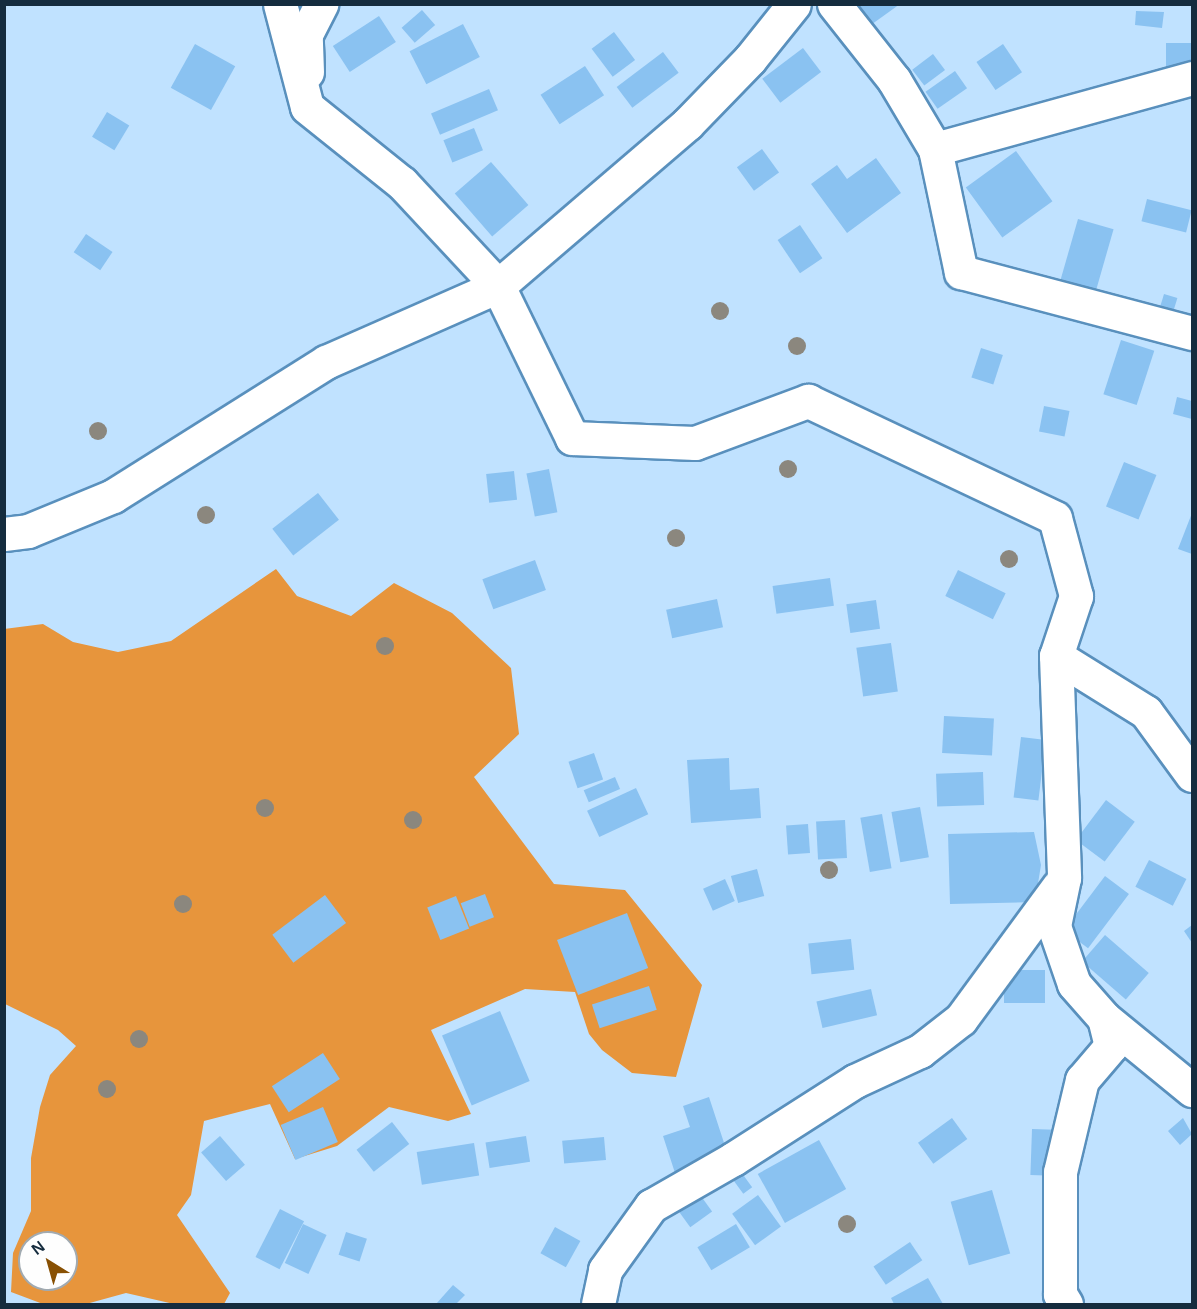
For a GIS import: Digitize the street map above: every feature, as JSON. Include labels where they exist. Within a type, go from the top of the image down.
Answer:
[{"type":"street","points":[[280,4],[307,107],[402,183],[498,286],[572,438],[695,442],[808,401],[1055,518],[1076,596],[1056,656],[1064,878],[1054,926],[1074,984],[1104,1018],[1192,1090]]},
{"type":"street","points":[[307,107],[306,34],[321,4]]},
{"type":"street","points":[[4,534],[28,531],[113,496],[326,362],[498,286],[687,124],[750,59],[794,4]]},
{"type":"street","points":[[834,4],[894,80],[935,149],[962,272],[1192,333]]},
{"type":"street","points":[[935,149],[1192,78]]},
{"type":"street","points":[[1056,656],[1146,712],[1192,775]]},
{"type":"street","points":[[598,1305],[605,1270],[651,1206],[733,1159],[855,1081],[920,1051],[961,1019],[1064,878]]},
{"type":"street","points":[[1066,1305],[1060,1294],[1060,1172],[1082,1080],[1111,1046],[1104,1018]]},
{"type":"shaded area","points":[[276,569],[297,596],[351,616],[394,583],[452,613],[511,668],[519,734],[474,777],[554,884],[625,890],[702,985],[676,1077],[632,1073],[602,1050],[589,1034],[575,992],[525,989],[431,1030],[471,1114],[448,1121],[389,1107],[337,1146],[295,1159],[270,1104],[204,1121],[191,1195],[177,1215],[230,1293],[224,1304],[174,1304],[126,1293],[86,1304],[43,1304],[11,1292],[13,1253],[18,1241],[18,1291],[78,1291],[78,1231],[22,1231],[31,1211],[31,1158],[40,1107],[50,1075],[76,1046],[58,1030],[5,1004],[4,629],[43,624],[73,642],[118,652],[171,641]]},
{"type":"building","points":[[853,4],[900,4],[868,27]]},
{"type":"building","points":[[422,10],[435,25],[415,43],[402,28]]},
{"type":"building","points":[[1136,11],[1164,12],[1162,28],[1135,25]]},
{"type":"building","points":[[379,16],[396,42],[350,72],[333,46]]},
{"type":"building","points":[[463,24],[480,57],[426,84],[410,51]]},
{"type":"building","points":[[614,32],[635,60],[613,77],[592,49]]},
{"type":"building","points":[[1166,43],[1192,43],[1192,69],[1166,69]]},
{"type":"building","points":[[195,44],[235,66],[211,110],[171,88]]},
{"type":"building","points":[[1003,44],[1022,72],[995,90],[976,62]]},
{"type":"building","points":[[803,48],[821,72],[780,103],[762,79]]},
{"type":"building","points":[[663,52],[679,73],[632,108],[617,87]]},
{"type":"building","points":[[933,54],[945,70],[924,86],[912,70]]},
{"type":"building","points":[[585,66],[604,95],[560,124],[541,95]]},
{"type":"building","points":[[955,71],[967,88],[938,109],[926,92]]},
{"type":"building","points":[[489,89],[498,110],[440,135],[431,114]]},
{"type":"building","points":[[107,112],[129,125],[114,150],[92,137]]},
{"type":"building","points":[[474,128],[483,150],[452,163],[443,140]]},
{"type":"building","points":[[762,149],[779,172],[754,191],[737,167]]},
{"type":"building","points":[[1016,151],[1052,201],[1002,238],[966,187]]},
{"type":"building","points":[[876,158],[901,193],[847,233],[811,184],[837,165],[847,179]]},
{"type":"building","points":[[491,162],[528,205],[492,237],[455,193]]},
{"type":"building","points":[[1147,199],[1192,210],[1186,232],[1141,221]]},
{"type":"building","points":[[1078,219],[1114,229],[1096,291],[1060,281]]},
{"type":"building","points":[[800,225],[822,258],[800,273],[778,240]]},
{"type":"building","points":[[86,234],[113,252],[100,270],[74,252]]},
{"type":"building","points":[[1164,294],[1177,298],[1172,317],[1158,313]]},
{"type":"building","points":[[1121,340],[1154,351],[1137,405],[1103,394]]},
{"type":"building","points":[[981,348],[1003,355],[993,385],[971,377]]},
{"type":"building","points":[[1177,397],[1192,401],[1192,419],[1173,414]]},
{"type":"building","points":[[1044,406],[1070,411],[1065,436],[1039,432]]},
{"type":"building","points":[[1124,462],[1156,475],[1138,520],[1106,507]]},
{"type":"building","points":[[549,469],[557,512],[535,517],[526,473]]},
{"type":"building","points":[[514,471],[517,500],[489,503],[486,474]]},
{"type":"building","points":[[318,493],[339,520],[293,556],[272,529]]},
{"type":"building","points":[[1192,513],[1192,554],[1178,549]]},
{"type":"building","points":[[535,560],[546,590],[493,609],[482,579]]},
{"type":"building","points":[[958,570],[1006,593],[993,619],[945,596]]},
{"type":"building","points":[[830,578],[834,606],[776,614],[773,586]]},
{"type":"building","points":[[717,599],[723,627],[672,638],[666,610]]},
{"type":"building","points":[[876,600],[880,629],[850,633],[846,604]]},
{"type":"building","points":[[891,643],[898,692],[863,696],[856,648]]},
{"type":"building","points":[[944,716],[994,719],[992,756],[942,753]]},
{"type":"building","points":[[1021,737],[1046,740],[1038,801],[1014,798]]},
{"type":"building","points":[[594,753],[603,779],[578,788],[568,762]]},
{"type":"building","points":[[729,758],[730,790],[759,788],[761,818],[691,823],[687,760]]},
{"type":"building","points":[[983,772],[984,805],[937,807],[936,774]]},
{"type":"building","points":[[615,777],[620,789],[589,802],[584,790]]},
{"type":"building","points":[[636,788],[648,814],[599,837],[587,811]]},
{"type":"building","points":[[1106,800],[1135,822],[1105,862],[1076,840]]},
{"type":"building","points":[[920,807],[929,857],[900,862],[891,812]]},
{"type":"building","points":[[882,814],[892,868],[870,872],[860,818]]},
{"type":"building","points":[[845,820],[847,858],[818,859],[816,822]]},
{"type":"building","points":[[808,824],[810,853],[788,854],[786,826]]},
{"type":"building","points":[[1034,832],[1041,865],[1035,902],[950,904],[948,834]]},
{"type":"building","points":[[1149,860],[1186,879],[1173,906],[1135,887]]},
{"type":"building","points":[[757,869],[764,896],[738,903],[731,876]]},
{"type":"building","points":[[1105,876],[1129,894],[1088,948],[1064,930]]},
{"type":"building","points":[[725,879],[735,901],[713,911],[703,889]]},
{"type":"building","points":[[485,894],[494,917],[470,927],[461,903]]},
{"type":"building","points":[[325,895],[346,923],[293,963],[272,935]]},
{"type":"building","points":[[456,896],[469,928],[440,940],[427,908]]},
{"type":"building","points":[[627,913],[648,968],[578,995],[557,940]]},
{"type":"building","points":[[1192,925],[1192,943],[1184,931]]},
{"type":"building","points":[[1105,935],[1149,973],[1126,999],[1082,961]]},
{"type":"building","points":[[851,939],[854,970],[811,974],[808,943]]},
{"type":"building","points":[[1004,970],[1045,970],[1045,1003],[1004,1003]]},
{"type":"building","points":[[649,986],[657,1010],[600,1028],[592,1005]]},
{"type":"building","points":[[871,989],[877,1015],[823,1028],[816,1002]]},
{"type":"building","points":[[500,1011],[530,1081],[472,1106],[442,1036]]},
{"type":"building","points":[[323,1053],[340,1079],[289,1112],[272,1086]]},
{"type":"building","points":[[709,1097],[728,1155],[675,1173],[663,1136],[690,1127],[683,1106]]},
{"type":"building","points":[[323,1107],[338,1142],[296,1160],[281,1125]]},
{"type":"building","points":[[952,1118],[967,1139],[933,1164],[918,1143]]},
{"type":"building","points":[[1183,1118],[1192,1134],[1180,1145],[1168,1131]]},
{"type":"building","points":[[392,1122],[409,1144],[374,1172],[357,1150]]},
{"type":"building","points":[[1032,1129],[1055,1130],[1053,1176],[1030,1175]]},
{"type":"building","points":[[220,1136],[245,1165],[226,1181],[201,1152]]},
{"type":"building","points":[[526,1136],[530,1162],[490,1168],[486,1142]]},
{"type":"building","points":[[604,1137],[606,1160],[564,1164],[562,1141]]},
{"type":"building","points":[[819,1140],[846,1189],[785,1223],[758,1174]]},
{"type":"building","points":[[474,1143],[479,1176],[422,1185],[417,1152]]},
{"type":"building","points":[[741,1172],[752,1187],[743,1194],[732,1178]]},
{"type":"building","points":[[992,1190],[1010,1253],[969,1265],[951,1202]]},
{"type":"building","points":[[698,1192],[712,1211],[690,1227],[676,1208]]},
{"type":"building","points":[[758,1195],[781,1227],[755,1245],[732,1214]]},
{"type":"building","points":[[280,1209],[304,1221],[280,1269],[255,1257]]},
{"type":"building","points":[[303,1224],[327,1235],[308,1274],[285,1263]]},
{"type":"building","points":[[736,1224],[750,1247],[711,1270],[697,1247]]},
{"type":"building","points":[[555,1227],[580,1241],[566,1267],[540,1253]]},
{"type":"building","points":[[346,1232],[367,1239],[360,1262],[339,1255]]},
{"type":"building","points":[[910,1242],[922,1260],[886,1285],[874,1267]]},
{"type":"building","points":[[928,1278],[943,1304],[894,1304],[891,1298]]},
{"type":"building","points":[[453,1285],[465,1295],[456,1304],[436,1304]]}]
